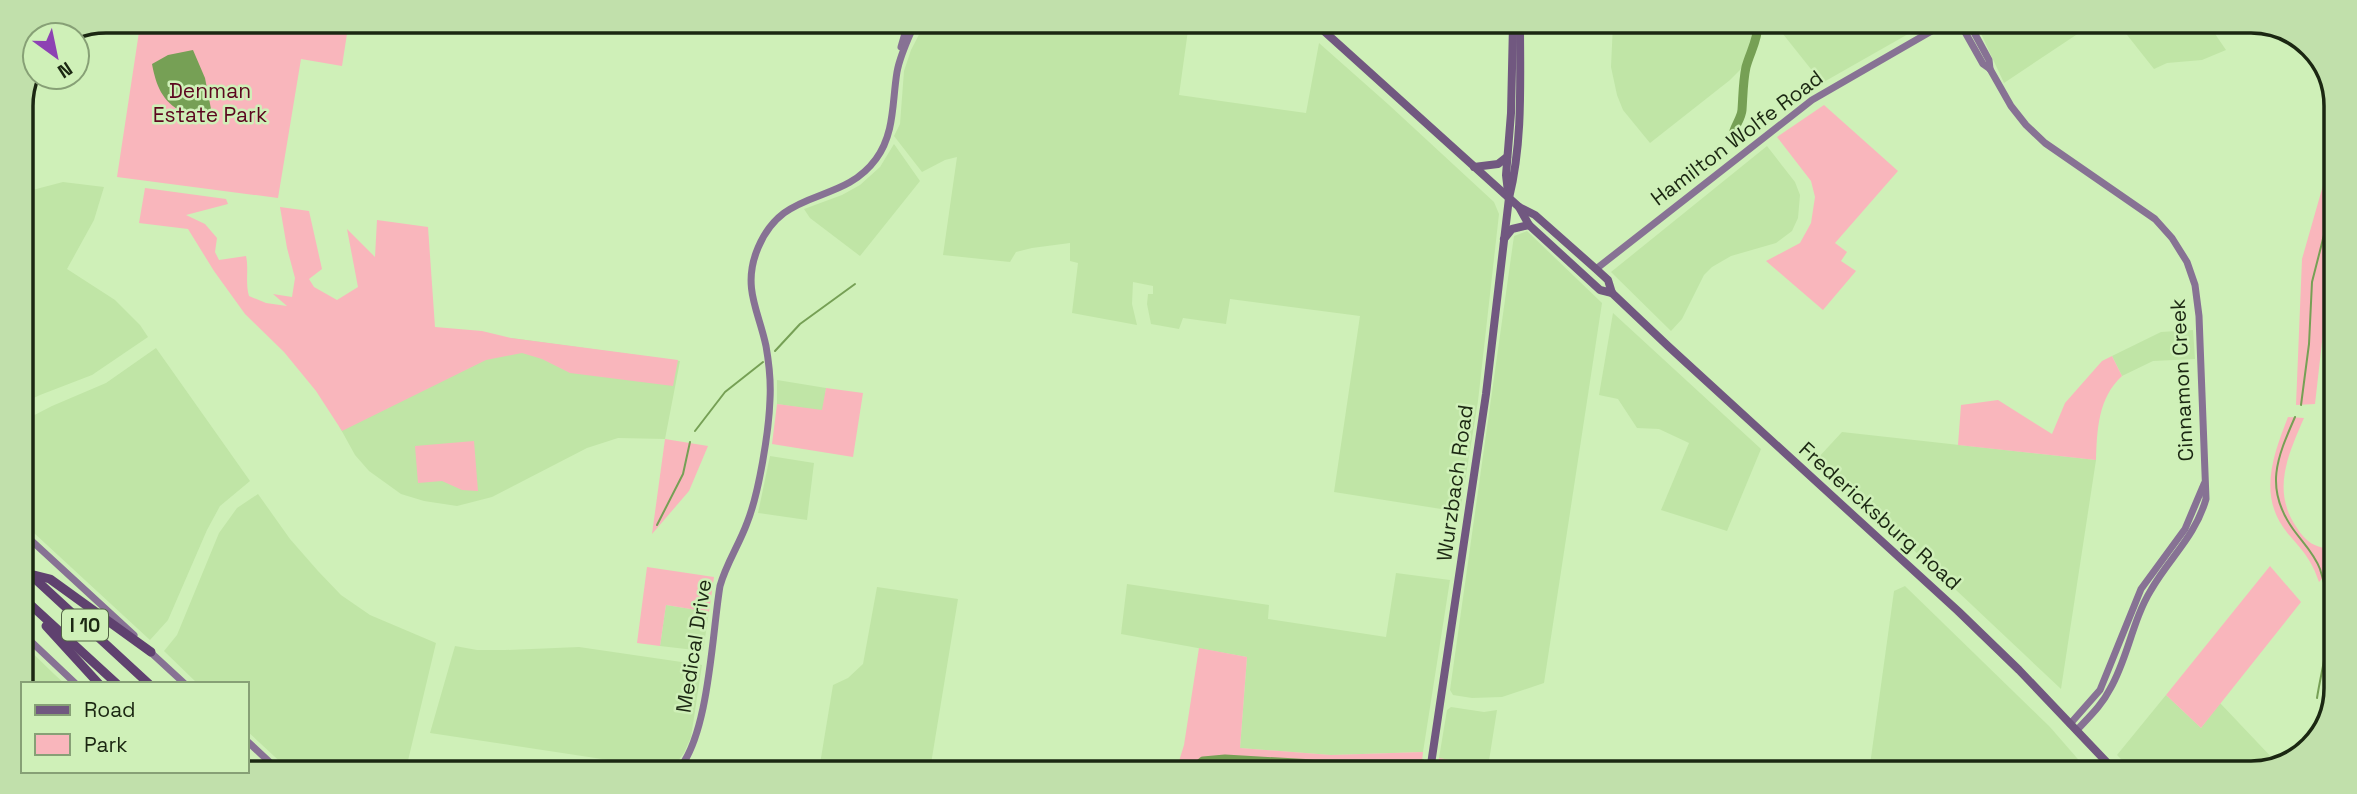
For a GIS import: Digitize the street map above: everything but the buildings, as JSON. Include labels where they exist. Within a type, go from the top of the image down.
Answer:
[{"type":"highway","points":[[33,573],[50,579],[151,652]]},
{"type":"highway","name":"I 10","points":[[33,577],[147,682]]},
{"type":"highway","name":"I 10","points":[[33,608],[115,682]]},
{"type":"highway","points":[[33,610],[97,682]]},
{"type":"main road","name":"Fredericksburg Road","points":[[1326,33],[1519,207],[1535,215],[1608,280],[1612,293]]},
{"type":"main road","name":"Wurzbach Road","points":[[1509,198],[1506,176],[1513,33]]},
{"type":"main road","name":"Wurzbach Road","points":[[1431,761],[1486,394],[1517,142],[1520,33]]},
{"type":"main road","points":[[1474,167],[1498,164],[1507,157]]},
{"type":"main road","name":"Fredericksburg Road","points":[[1519,207],[1529,225],[1600,290],[1612,293],[1958,611],[2019,670],[2106,761]]},
{"type":"main road","points":[[1504,239],[1517,227],[1529,225]]},
{"type":"main road","points":[[1578,270],[1595,269]]},
{"type":"street","name":"Medical Drive","points":[[684,761],[691,750],[699,724],[720,586],[755,501],[769,411],[768,363],[751,292],[753,261],[764,236],[782,214],[807,199],[844,186],[864,172],[877,157],[891,125],[904,33]]},
{"type":"street","name":"Medical Drive","points":[[901,55],[911,33]]},
{"type":"street","points":[[901,55],[914,33]]},
{"type":"street","name":"Hamilton Wolfe Road","points":[[1595,269],[1818,96],[1927,33]]},
{"type":"street","name":"Cinnamon Creek","points":[[1966,33],[1983,64],[1990,69]]},
{"type":"street","name":"Cinnamon Creek","points":[[1974,33],[1989,60],[1990,69],[2011,106],[2035,134],[2155,219],[2172,238],[2187,262],[2195,285],[2199,316],[2204,484],[2185,529],[2141,589],[2100,690],[2073,727]]},
{"type":"street","points":[[33,542],[184,682]]},
{"type":"street","points":[[33,643],[74,682]]},
{"type":"street","points":[[248,742],[269,761]]},
{"type":"shaded area","points":[[920,33],[1188,33],[1179,95],[1306,113],[1319,43],[1494,202],[1499,214],[1478,401],[1460,512],[1334,492],[1360,316],[1230,299],[1226,324],[1183,318],[1179,329],[1151,324],[1147,304],[1148,294],[1153,294],[1153,286],[1133,282],[1132,304],[1137,325],[1072,313],[1078,263],[1070,261],[1070,243],[1016,252],[1010,262],[943,255],[957,157],[922,172],[894,136],[900,124],[904,71]]},
{"type":"shaded area","points":[[1613,33],[1755,33],[1742,68],[1650,143],[1623,110],[1611,67]]},
{"type":"shaded area","points":[[1782,33],[1910,33],[1822,83]]},
{"type":"shaded area","points":[[1981,33],[2079,33],[2004,83]]},
{"type":"shaded area","points":[[2126,33],[2214,33],[2226,50],[2202,60],[2167,63],[2154,69]]},
{"type":"shaded area","points":[[193,50],[205,78],[211,109],[208,114],[193,114],[187,110],[183,112],[170,103],[158,86],[152,64],[168,55]]},
{"type":"shaded area","points":[[894,144],[920,181],[860,256],[810,218],[804,209],[842,195],[860,185],[880,167]]},
{"type":"shaded area","points":[[1767,146],[1795,182],[1800,195],[1798,218],[1792,231],[1776,243],[1731,256],[1712,267],[1704,275],[1682,319],[1671,331],[1611,272]]},
{"type":"shaded area","points":[[63,182],[104,187],[94,220],[67,269],[115,300],[148,337],[92,375],[33,398],[33,190]]},
{"type":"shaded area","points":[[1527,231],[1602,303],[1544,683],[1502,697],[1472,698],[1453,695],[1450,690],[1514,236]]},
{"type":"shaded area","points":[[1613,313],[1761,449],[1727,531],[1661,510],[1689,443],[1659,429],[1637,428],[1618,399],[1599,395]]},
{"type":"shaded area","points":[[2193,330],[2195,359],[2153,361],[2122,376],[2112,356],[2161,332]]},
{"type":"shaded area","points":[[511,338],[680,361],[665,439],[618,438],[587,448],[492,497],[457,506],[401,494],[369,471],[355,455],[339,426]]},
{"type":"shaded area","points":[[156,348],[250,481],[220,506],[168,620],[150,640],[33,532],[33,416],[106,383]]},
{"type":"shaded area","points":[[777,380],[826,388],[823,411],[777,404]]},
{"type":"shaded area","points":[[1842,432],[2096,460],[2061,689],[1817,459]]},
{"type":"shaded area","points":[[770,456],[814,463],[807,520],[758,513]]},
{"type":"shaded area","points":[[258,494],[290,539],[341,595],[370,615],[436,643],[408,761],[279,761],[248,732],[248,682],[196,682],[164,651],[177,635],[219,533],[237,508]]},
{"type":"shaded area","points":[[1396,573],[1450,580],[1423,752],[1331,755],[1240,748],[1247,657],[1121,634],[1127,584],[1269,605],[1268,619],[1386,637]]},
{"type":"shaded area","points":[[1905,586],[2050,727],[2080,761],[1871,761],[1894,591]]},
{"type":"shaded area","points":[[877,587],[958,599],[931,761],[820,761],[833,685],[848,678],[863,664]]},
{"type":"shaded area","points":[[666,605],[709,612],[703,651],[660,646]]},
{"type":"shaded area","points":[[455,646],[477,650],[579,647],[702,665],[691,737],[678,761],[615,761],[430,733]]},
{"type":"shaded area","points":[[33,653],[63,682],[33,682]]},
{"type":"shaded area","points":[[2166,695],[2201,728],[2220,703],[2272,758],[2251,761],[2123,761],[2117,755]]},
{"type":"shaded area","points":[[1451,707],[1484,712],[1497,710],[1489,761],[1439,758],[1447,710]]},
{"type":"green space","name":"Denman Estate Park","points":[[139,33],[347,33],[342,66],[301,59],[278,198],[117,177]]},
{"type":"green space","points":[[1824,105],[1898,171],[1835,243],[1847,252],[1841,261],[1856,271],[1823,310],[1766,261],[1800,243],[1811,223],[1815,197],[1811,181],[1777,137]]},
{"type":"green space","points":[[2324,182],[2324,324],[2315,404],[2296,405],[2302,259]]},
{"type":"green space","points":[[145,188],[226,199],[228,204],[186,215],[205,224],[217,238],[215,252],[219,260],[246,256],[249,296],[266,303],[287,306],[273,294],[292,297],[295,278],[280,207],[309,211],[322,269],[309,279],[314,287],[337,300],[358,287],[347,229],[375,257],[377,220],[428,227],[435,327],[482,331],[511,338],[678,360],[673,386],[570,373],[542,359],[522,353],[486,360],[342,431],[316,391],[284,352],[245,314],[188,229],[139,223]]},
{"type":"green space","points":[[2112,356],[2122,376],[2103,404],[2098,426],[2096,460],[1958,445],[1961,405],[1998,400],[2052,434],[2065,403],[2102,361]]},
{"type":"green space","points":[[826,388],[863,393],[853,457],[772,444],[777,404],[822,410]]},
{"type":"green space","points":[[2288,417],[2304,418],[2288,459],[2285,500],[2289,514],[2300,533],[2316,546],[2324,548],[2324,577],[2319,582],[2307,557],[2280,522],[2274,508],[2271,478],[2277,448]]},
{"type":"green space","points":[[665,439],[708,446],[689,491],[652,534]]},
{"type":"green space","points":[[474,441],[478,491],[462,490],[442,481],[418,483],[415,446]]},
{"type":"green space","points":[[2270,566],[2301,602],[2201,728],[2166,695]]},
{"type":"green space","points":[[647,567],[714,577],[709,612],[666,605],[660,646],[637,643]]},
{"type":"green space","points":[[1199,648],[1247,657],[1240,748],[1331,755],[1423,752],[1422,761],[1179,761]]},
{"type":"waterway","points":[[1733,141],[1733,133],[1742,110],[1746,67],[1757,33]]},
{"type":"waterway","points":[[2301,405],[2309,344],[2312,282],[2324,235]]},
{"type":"waterway","points":[[775,351],[800,324],[855,284]]},
{"type":"waterway","points":[[695,431],[725,392],[763,362]]},
{"type":"waterway","points":[[2295,417],[2279,460],[2276,486],[2284,514],[2318,563],[2324,583]]},
{"type":"waterway","points":[[657,525],[683,474],[690,442]]},
{"type":"waterway","points":[[2317,698],[2324,660]]},
{"type":"waterway","points":[[1203,761],[1261,761]]}]
